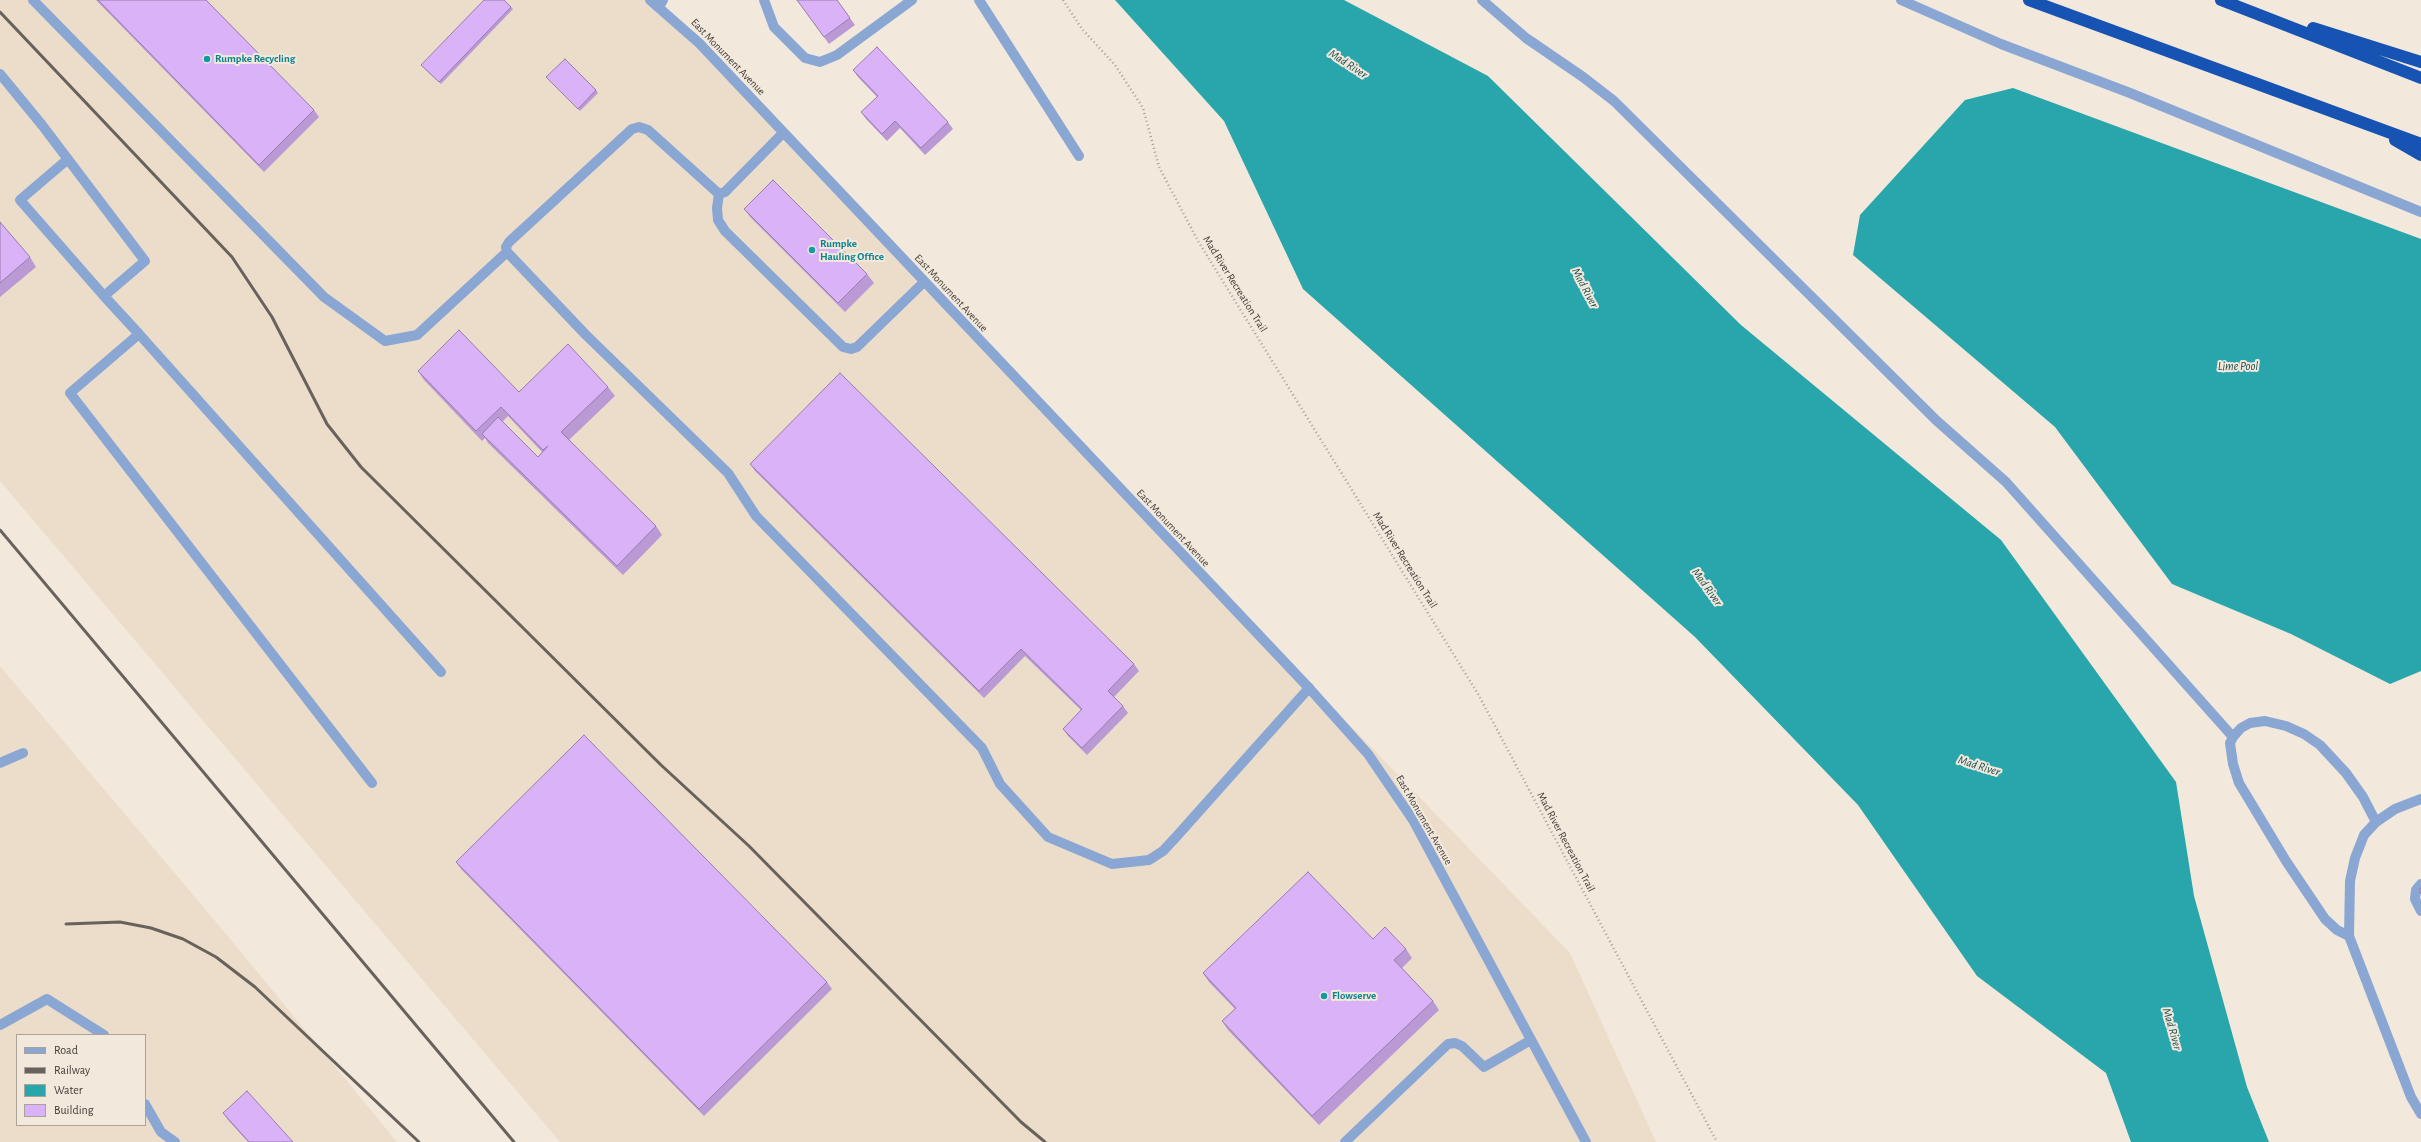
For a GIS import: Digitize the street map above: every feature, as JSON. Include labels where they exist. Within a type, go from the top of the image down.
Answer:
[{"type":"highway","points":[[2029,0],[2421,144]]},
{"type":"highway","points":[[2222,0],[2421,62]]},
{"type":"highway","points":[[2222,0],[2421,78]]},
{"type":"highway","points":[[2361,121],[2421,155]]},
{"type":"street","points":[[33,0],[324,298],[385,341],[417,335],[507,252]]},
{"type":"street","name":"East Monument Avenue","points":[[650,0],[661,3],[1309,688],[1368,754],[1413,820],[1586,1142]]},
{"type":"street","points":[[764,0],[774,27],[805,58],[820,62],[837,55],[912,0]]},
{"type":"street","points":[[979,0],[1079,156]]},
{"type":"street","points":[[1482,0],[1526,38],[1583,76],[1614,101],[1932,415],[2006,482],[2233,737]]},
{"type":"street","points":[[1901,0],[2001,44],[2144,99],[2421,212]]},
{"type":"street","points":[[0,74],[68,159],[145,261],[104,296]]},
{"type":"street","points":[[719,194],[648,130],[639,127],[632,129],[509,242],[506,247],[507,252],[586,335],[728,473],[756,516],[982,748],[1000,784],[1048,837],[1112,864],[1149,860],[1163,851],[1309,688]]},
{"type":"street","points":[[719,194],[725,192],[783,133]]},
{"type":"street","points":[[68,159],[20,200],[104,296],[441,672]]},
{"type":"street","points":[[719,194],[717,208],[718,220],[725,232],[843,347],[851,349],[857,347],[924,282]]},
{"type":"street","points":[[139,334],[70,393],[372,783]]},
{"type":"street","points":[[2348,936],[2337,930],[2325,919],[2286,861],[2239,783],[2233,764],[2230,743],[2233,737],[2241,728],[2250,723],[2265,721],[2286,726],[2304,734],[2320,745],[2346,773],[2363,796],[2376,822]]},
{"type":"street","points":[[0,763],[23,753]]},
{"type":"street","points":[[2421,799],[2394,809],[2376,822],[2364,835],[2355,858],[2350,882],[2348,936],[2411,1097],[2421,1114]]},
{"type":"street","points":[[2421,884],[2416,890],[2415,899],[2421,912]]},
{"type":"street","points":[[0,1026],[47,999],[102,1034]]},
{"type":"street","points":[[1344,1142],[1448,1044],[1455,1043],[1462,1046],[1484,1067],[1531,1040]]},
{"type":"street","points":[[146,1106],[161,1132],[175,1142]]},
{"type":"path","name":"Mad River Recreation Trail","points":[[1063,0],[1082,29],[1115,65],[1143,108],[1159,167],[1198,241],[1478,694],[1717,1142]]},
{"type":"shaded area","points":[[0,0],[650,0],[1570,953],[1656,1142],[560,1142],[0,481]]},
{"type":"shaded area","points":[[0,666],[227,935],[397,1142],[0,1142]]},
{"type":"water","name":"Mad River","points":[[1115,0],[1344,0],[1488,76],[1741,325],[2001,540],[2176,782],[2194,896],[2247,1087],[2269,1142],[2131,1142],[2106,1073],[1977,976],[1858,805],[1695,637],[1303,289],[1224,121]]},
{"type":"water","name":"Lime Pool","points":[[2013,88],[2421,239],[2421,671],[2390,684],[2291,634],[2172,584],[2055,427],[1853,255],[1860,215],[1965,100]]},
{"type":"building","name":"Rumpke Recycling","points":[[98,0],[206,0],[314,110],[259,165]]},
{"type":"building","points":[[484,0],[504,0],[511,7],[439,82],[421,65]]},
{"type":"building","points":[[797,0],[837,0],[850,18],[824,37]]},
{"type":"building","points":[[877,47],[948,122],[921,148],[895,121],[882,134],[861,112],[878,96],[853,70]]},
{"type":"building","points":[[565,59],[596,90],[578,109],[546,77]]},
{"type":"building","name":"Rumpke Hauling Office","points":[[773,180],[867,274],[838,303],[744,209]]},
{"type":"building","points":[[0,222],[30,257],[0,283]]},
{"type":"building","points":[[459,330],[519,392],[568,344],[608,387],[561,432],[656,526],[617,566],[482,434],[498,417],[538,457],[548,446],[543,450],[501,407],[476,431],[418,371]]},
{"type":"building","points":[[840,373],[1134,664],[1108,691],[1123,706],[1082,748],[1063,729],[1082,709],[1021,649],[979,691],[750,464]]},
{"type":"building","points":[[584,735],[827,982],[699,1109],[456,862]]},
{"type":"building","name":"Flowserve","points":[[1308,872],[1373,939],[1385,927],[1406,949],[1394,960],[1433,1001],[1312,1116],[1222,1021],[1236,1008],[1203,973]]},
{"type":"building","points":[[247,1091],[293,1142],[249,1142],[223,1113]]},
{"type":"railway","points":[[0,12],[232,257],[272,317],[327,424],[361,467],[661,765],[749,846],[1021,1122],[1045,1142]]},
{"type":"railway","points":[[0,530],[514,1142]]},
{"type":"railway","points":[[66,924],[120,922],[151,928],[183,939],[216,957],[255,987],[419,1142]]},
{"type":"place","name":"Rumpke Recycling","points":[[207,59]]},
{"type":"place","name":"Rumpke Hauling Office","points":[[812,250]]},
{"type":"place","name":"Flowserve","points":[[1324,996]]}]
